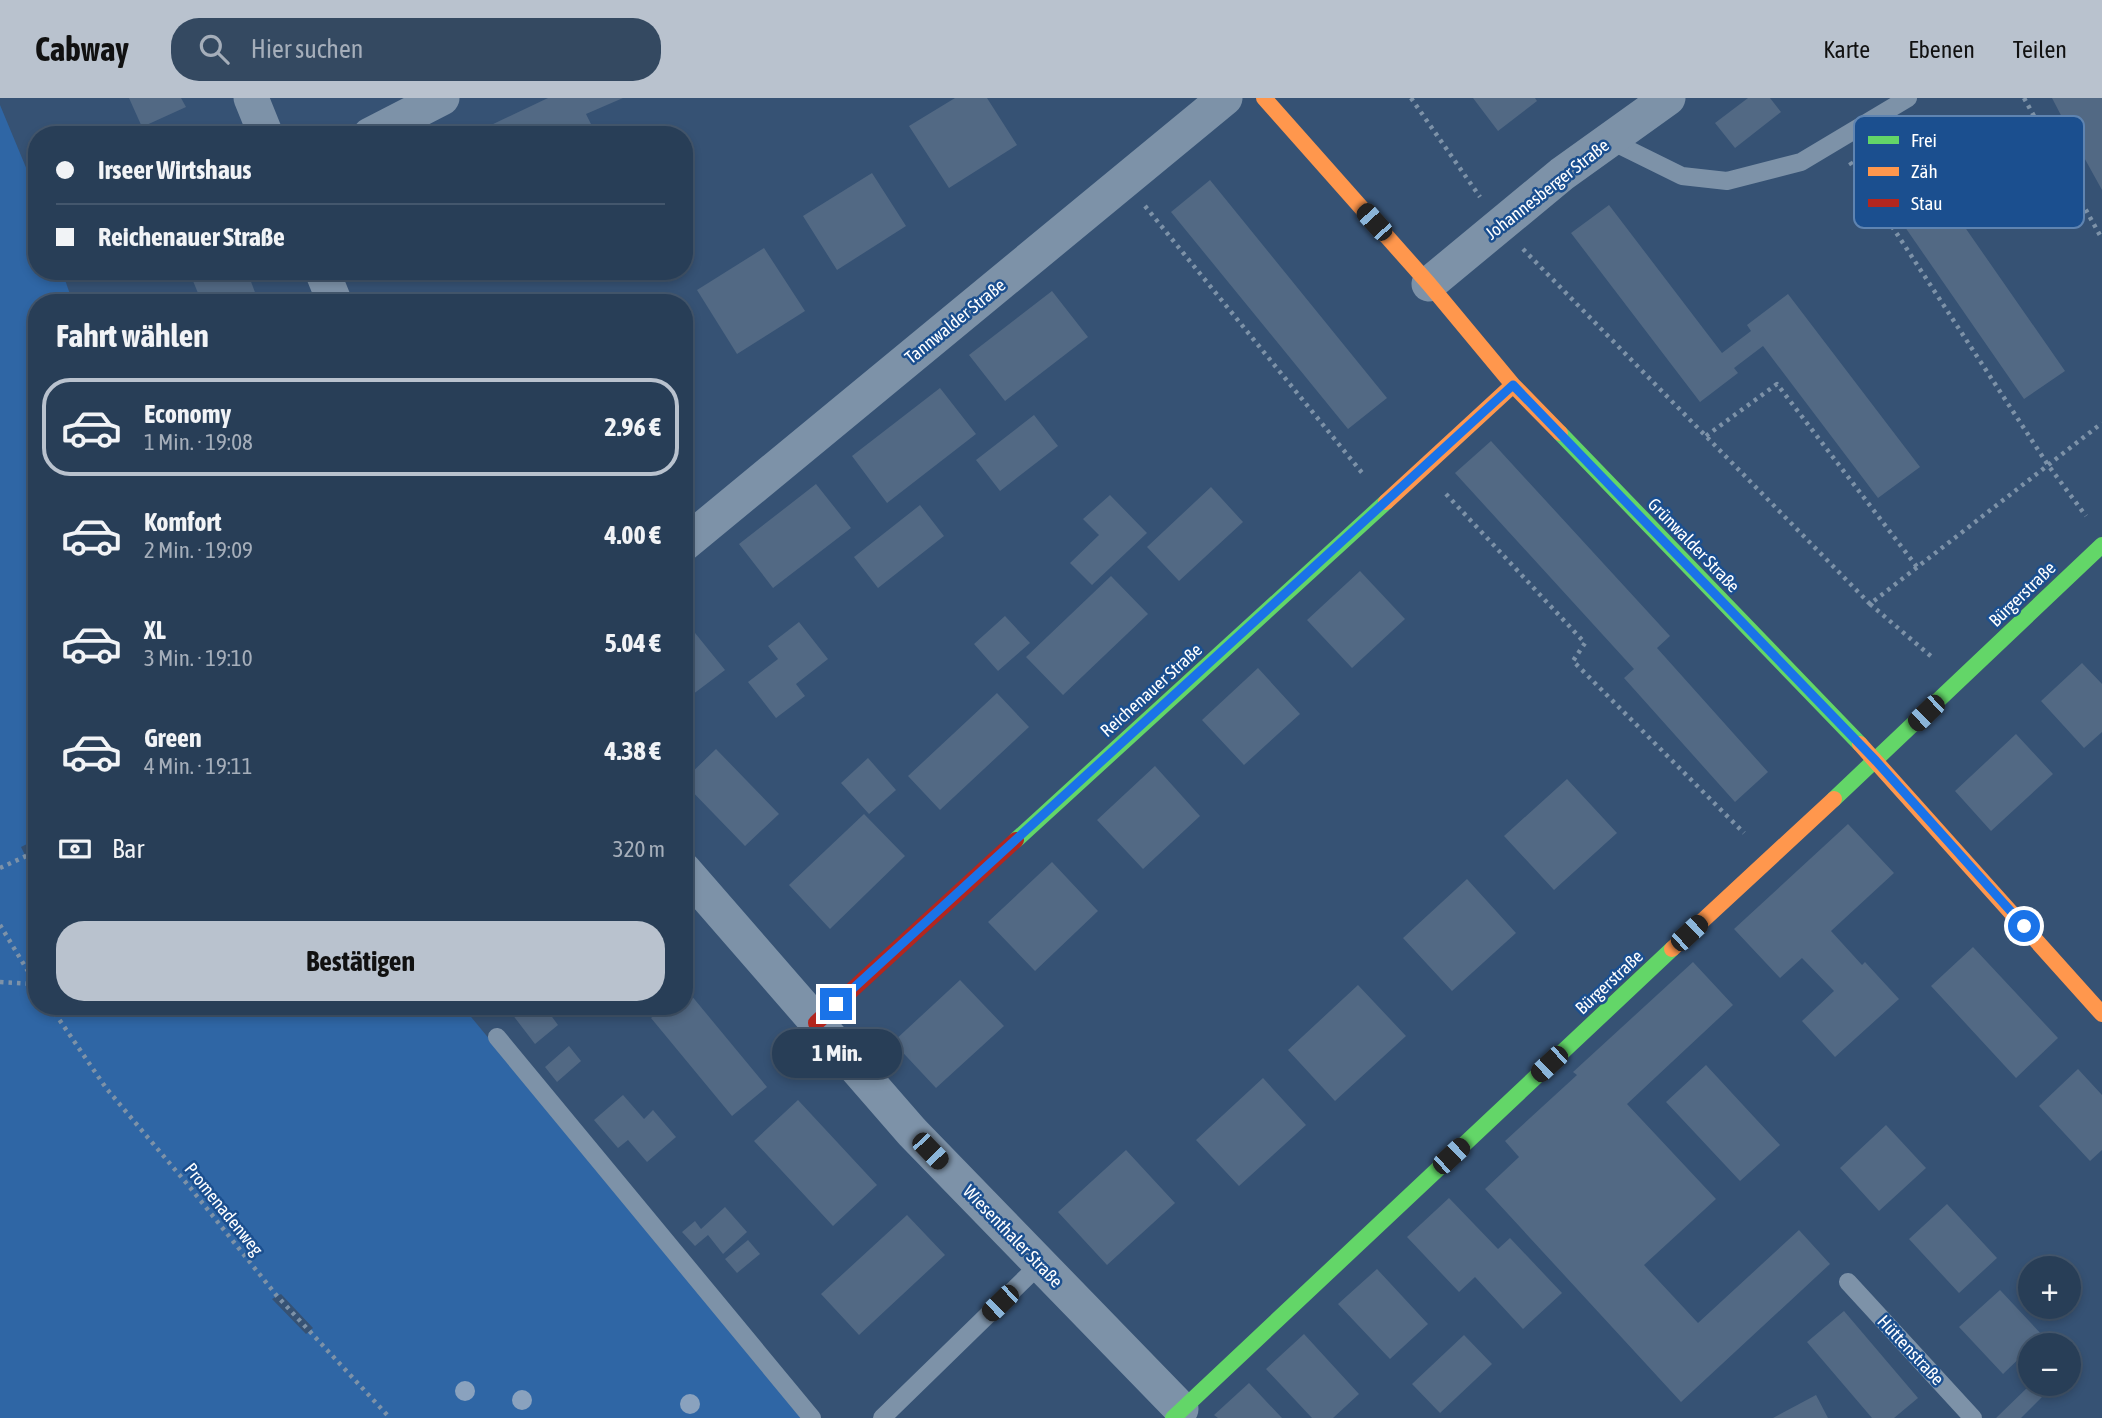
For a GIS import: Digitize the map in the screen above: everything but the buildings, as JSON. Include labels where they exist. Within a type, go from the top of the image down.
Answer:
[{"type":"street","points":[[251,98],[262,126]]},
{"type":"street","points":[[388,126],[442,98]]},
{"type":"street","name":"Tannwalder Straße","points":[[693,537],[1225,98]]},
{"type":"street","name":"Grünwalder Straße","points":[[1264,98],[1429,284],[1513,385],[1876,761],[2102,1014]]},
{"type":"street","name":"Johannesberger Straße","points":[[1429,284],[1609,140],[1668,98]]},
{"type":"street","name":"Reichenauer Straße","points":[[816,1023],[1513,385]]},
{"type":"street","name":"Bürgerstraße","points":[[1177,1413],[1876,761],[2102,545]]},
{"type":"street","name":"Wiesenthaler Straße","points":[[693,880],[912,1132],[1040,1264],[1177,1413]]},
{"type":"lane","points":[[1878,116],[1908,98]]},
{"type":"lane","points":[[1609,140],[1682,176],[1727,180],[1801,162],[1854,130]]},
{"type":"lane","points":[[498,1037],[812,1418]]},
{"type":"lane","points":[[882,1418],[1040,1264]]},
{"type":"lane","name":"Hüttenstraße","points":[[1848,1282],[1973,1418]]},
{"type":"path","points":[[1411,98],[1500,225],[1870,604],[1960,681]]},
{"type":"path","points":[[2024,98],[2034,116]]},
{"type":"path","points":[[1836,141],[1854,169]]},
{"type":"path","points":[[1125,181],[1385,502]]},
{"type":"path","points":[[2084,206],[2102,239]]},
{"type":"path","points":[[1893,228],[2048,465],[2087,517]]},
{"type":"path","points":[[1706,436],[1777,384],[1917,567]]},
{"type":"path","points":[[1870,604],[2102,423]]},
{"type":"path","points":[[1422,468],[1585,643],[1573,661],[1769,858]]},
{"type":"path","points":[[0,868],[28,855]]},
{"type":"path","points":[[0,925],[28,972]]},
{"type":"path","points":[[0,982],[28,984]]},
{"type":"path","name":"Promenadenweg","points":[[56,1015],[106,1088],[277,1296],[390,1418]]},
{"type":"shaded area","points":[[0,105],[28,172],[28,280],[65,280],[70,294],[28,294],[28,844],[21,847],[28,861],[28,1015],[469,1015],[803,1418],[0,1418]],"holes":[[[281,1294],[313,1328],[306,1334],[272,1299]]]},
{"type":"traffic: fast","points":[[1560,433],[1860,744]]},
{"type":"traffic: fast","points":[[1016,840],[1386,502]]},
{"type":"traffic: fast","points":[[1834,799],[2102,545]]},
{"type":"traffic: fast","points":[[1173,1418],[1672,949]]},
{"type":"traffic: slow","points":[[1264,98],[1429,284],[1513,385],[1560,433]]},
{"type":"traffic: slow","points":[[1386,502],[1513,385]]},
{"type":"traffic: slow","points":[[1860,744],[2102,1014]]},
{"type":"traffic: slow","points":[[1672,949],[1834,799]]},
{"type":"traffic: jam","points":[[816,1023],[1016,840]]},
{"type":"route","points":[[836,1004],[1513,385],[1876,761],[2024,926]]}]
